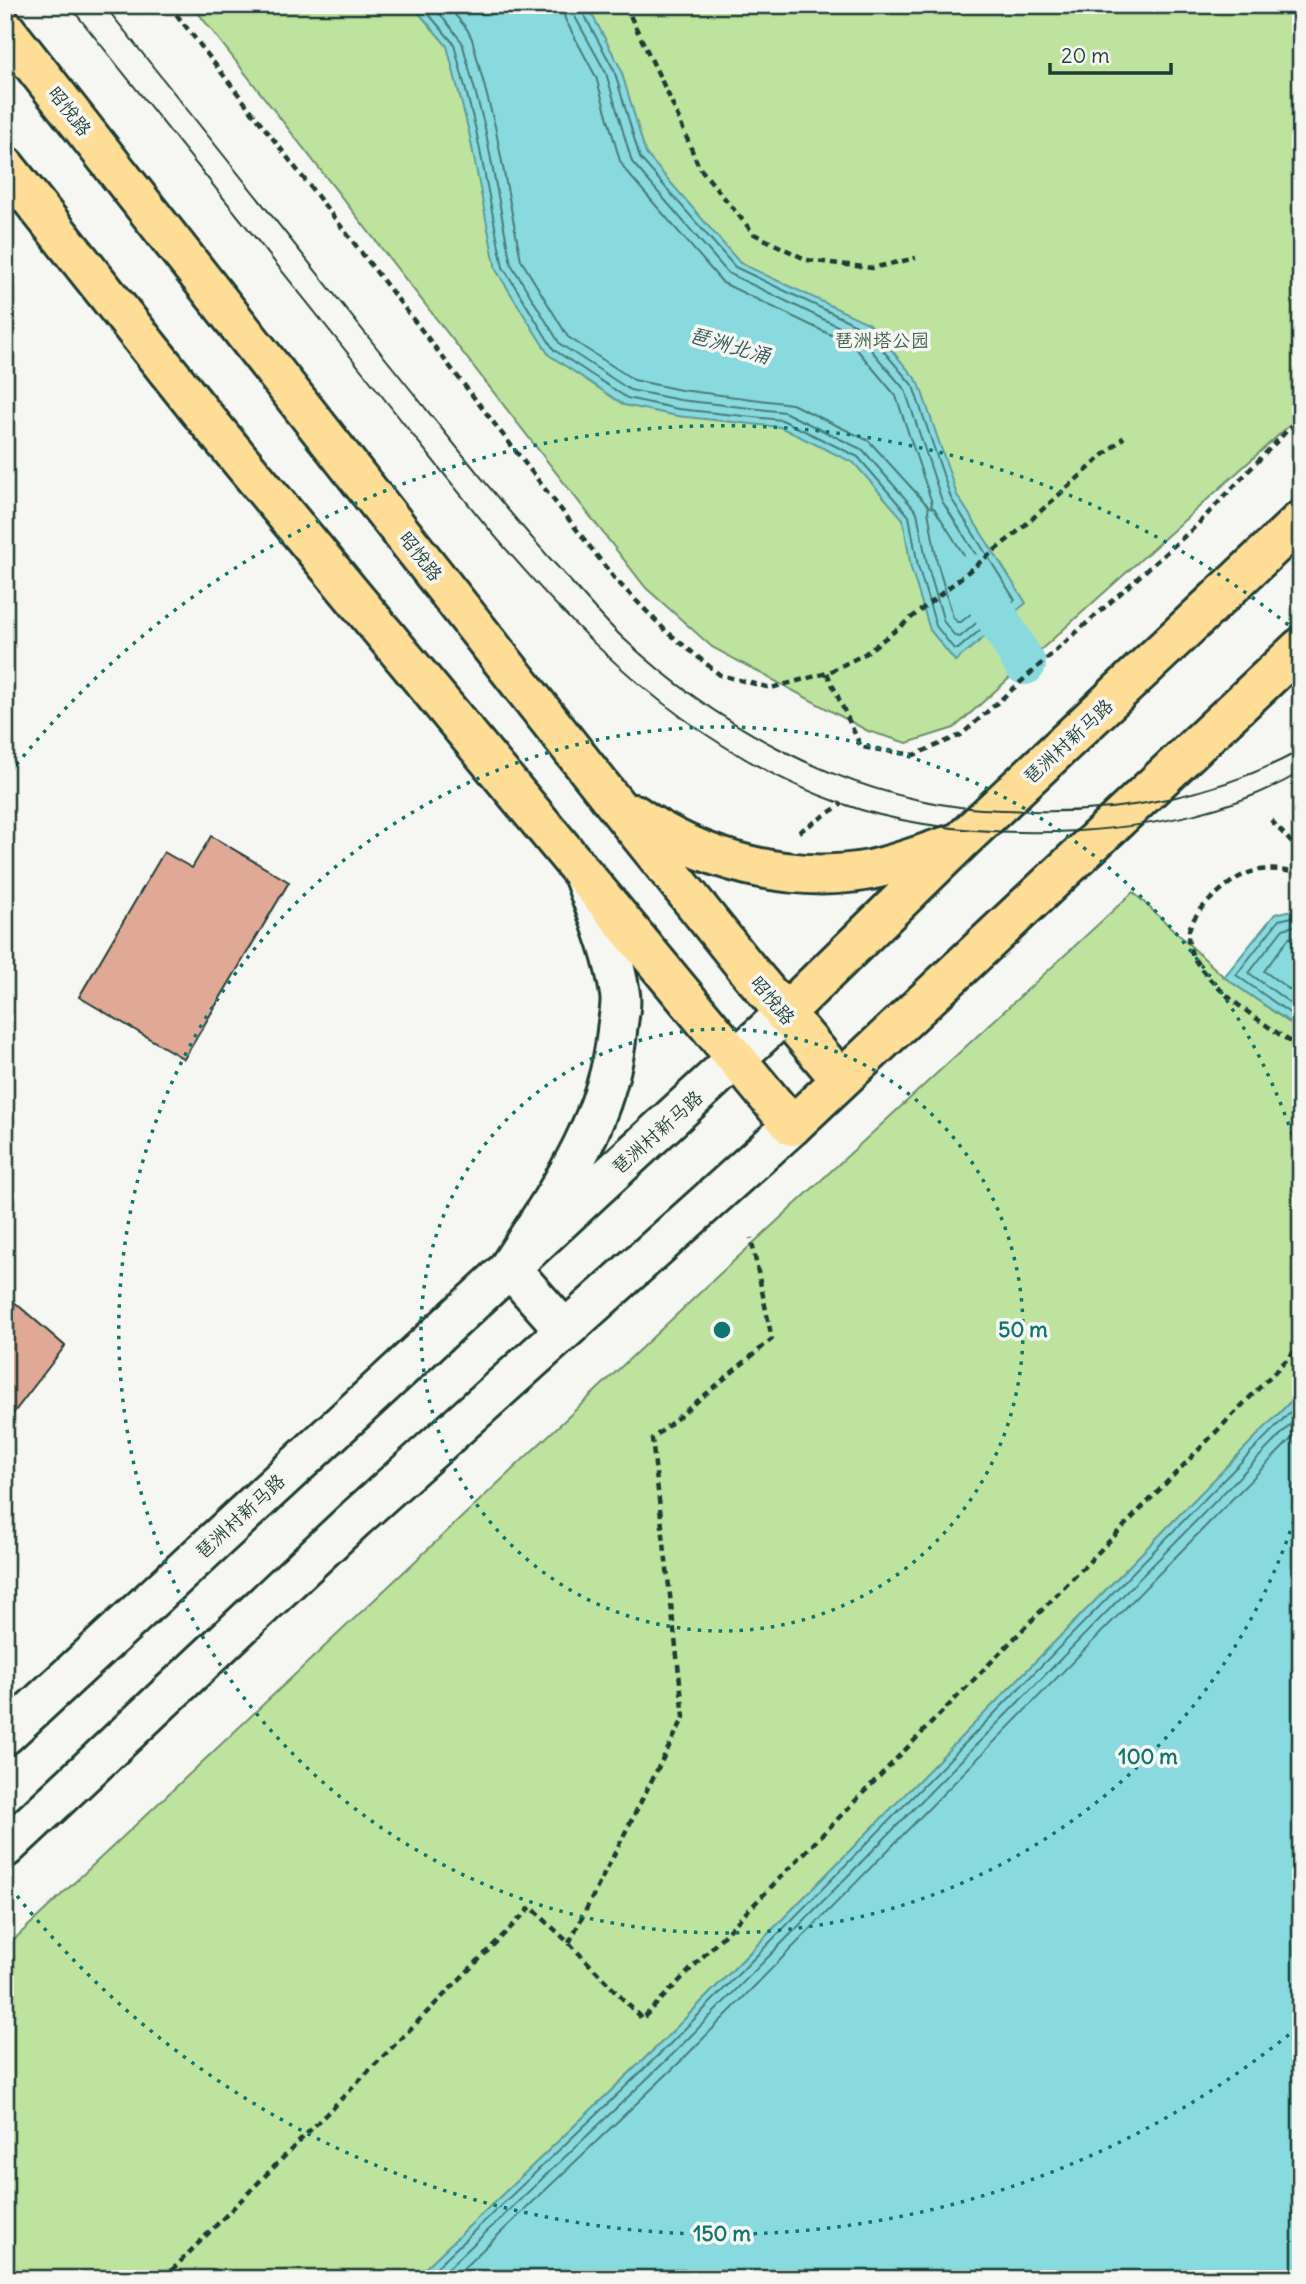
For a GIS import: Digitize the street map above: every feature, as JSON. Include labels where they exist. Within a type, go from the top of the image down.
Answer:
[{"type":"main road","name":"昭悦路","points":[[5,29],[611,799],[784,1014],[841,1080]]},
{"type":"main road","points":[[5,166],[198,409],[792,1126],[1301,648]]},
{"type":"main road","name":"琶洲村新马路","points":[[784,1014],[961,841],[1301,520]]},
{"type":"main road","points":[[611,799],[654,828],[681,842],[731,861],[785,872],[834,874],[869,870],[961,841]]},
{"type":"street","points":[[564,1329],[509,1267],[557,1193],[586,1140],[606,1088],[616,1042],[621,997],[614,961],[583,872]]},
{"type":"street","name":"琶洲村新马路","points":[[5,1735],[784,1014]]},
{"type":"street","points":[[5,1848],[356,1518],[792,1126]]},
{"type":"path","points":[[169,5],[615,579],[665,630],[720,674],[771,688],[827,674],[863,655],[1016,533],[1124,437]]},
{"type":"path","points":[[625,5],[669,96],[699,167],[754,234],[807,260],[872,268],[916,258]]},
{"type":"path","points":[[827,674],[861,747],[914,755],[961,735],[1196,526],[1301,416]]},
{"type":"path","points":[[790,838],[842,804]]},
{"type":"path","points":[[1271,820],[1301,853]]},
{"type":"path","points":[[1301,874],[1263,869],[1245,872],[1201,907],[1189,929],[1189,950],[1201,971],[1223,992],[1301,1049]]},
{"type":"path","points":[[569,1943],[684,1717],[652,1439],[772,1339],[751,1238]]},
{"type":"path","points":[[163,2279],[531,1907],[642,2019],[1301,1345]]},
{"type":"green space","name":"琶洲塔公园","points":[[192,5],[1301,5],[1301,415],[954,728],[907,743],[868,731],[712,647],[646,588]]},
{"type":"green space","points":[[1133,892],[1224,977],[1297,1028],[1301,1028],[1301,1391],[663,2041],[414,2279],[5,2279],[5,1948],[724,1270]]},
{"type":"water","points":[[412,5],[587,5],[620,67],[646,154],[740,263],[870,324],[919,383],[957,495],[1026,603],[955,661],[930,630],[911,568],[903,519],[854,463],[780,427],[677,416],[624,405],[549,355],[496,270],[469,132],[447,46]]},
{"type":"water","points":[[1301,908],[1301,1028],[1298,1028],[1224,977],[1275,914]]},
{"type":"water","points":[[1301,1391],[1301,2279],[414,2279],[663,2041]]},
{"type":"building","points":[[211,836],[289,882],[184,1059],[79,997],[164,852],[192,868]]},
{"type":"building","points":[[5,1294],[65,1346],[5,1424]]},
{"type":"waterway","name":"琶洲北涌","points":[[972,575],[1025,664]]},
{"type":"tram line","points":[[69,5],[522,568],[577,626],[635,680],[698,729],[766,770],[840,803],[898,819],[958,829],[1078,831],[1164,821],[1221,807],[1275,786],[1301,772]]},
{"type":"tram line","points":[[104,5],[494,493],[541,548],[623,638],[659,669],[737,725],[779,749],[868,786],[913,799],[995,810],[1100,809],[1170,799],[1237,779],[1301,750]]}]
